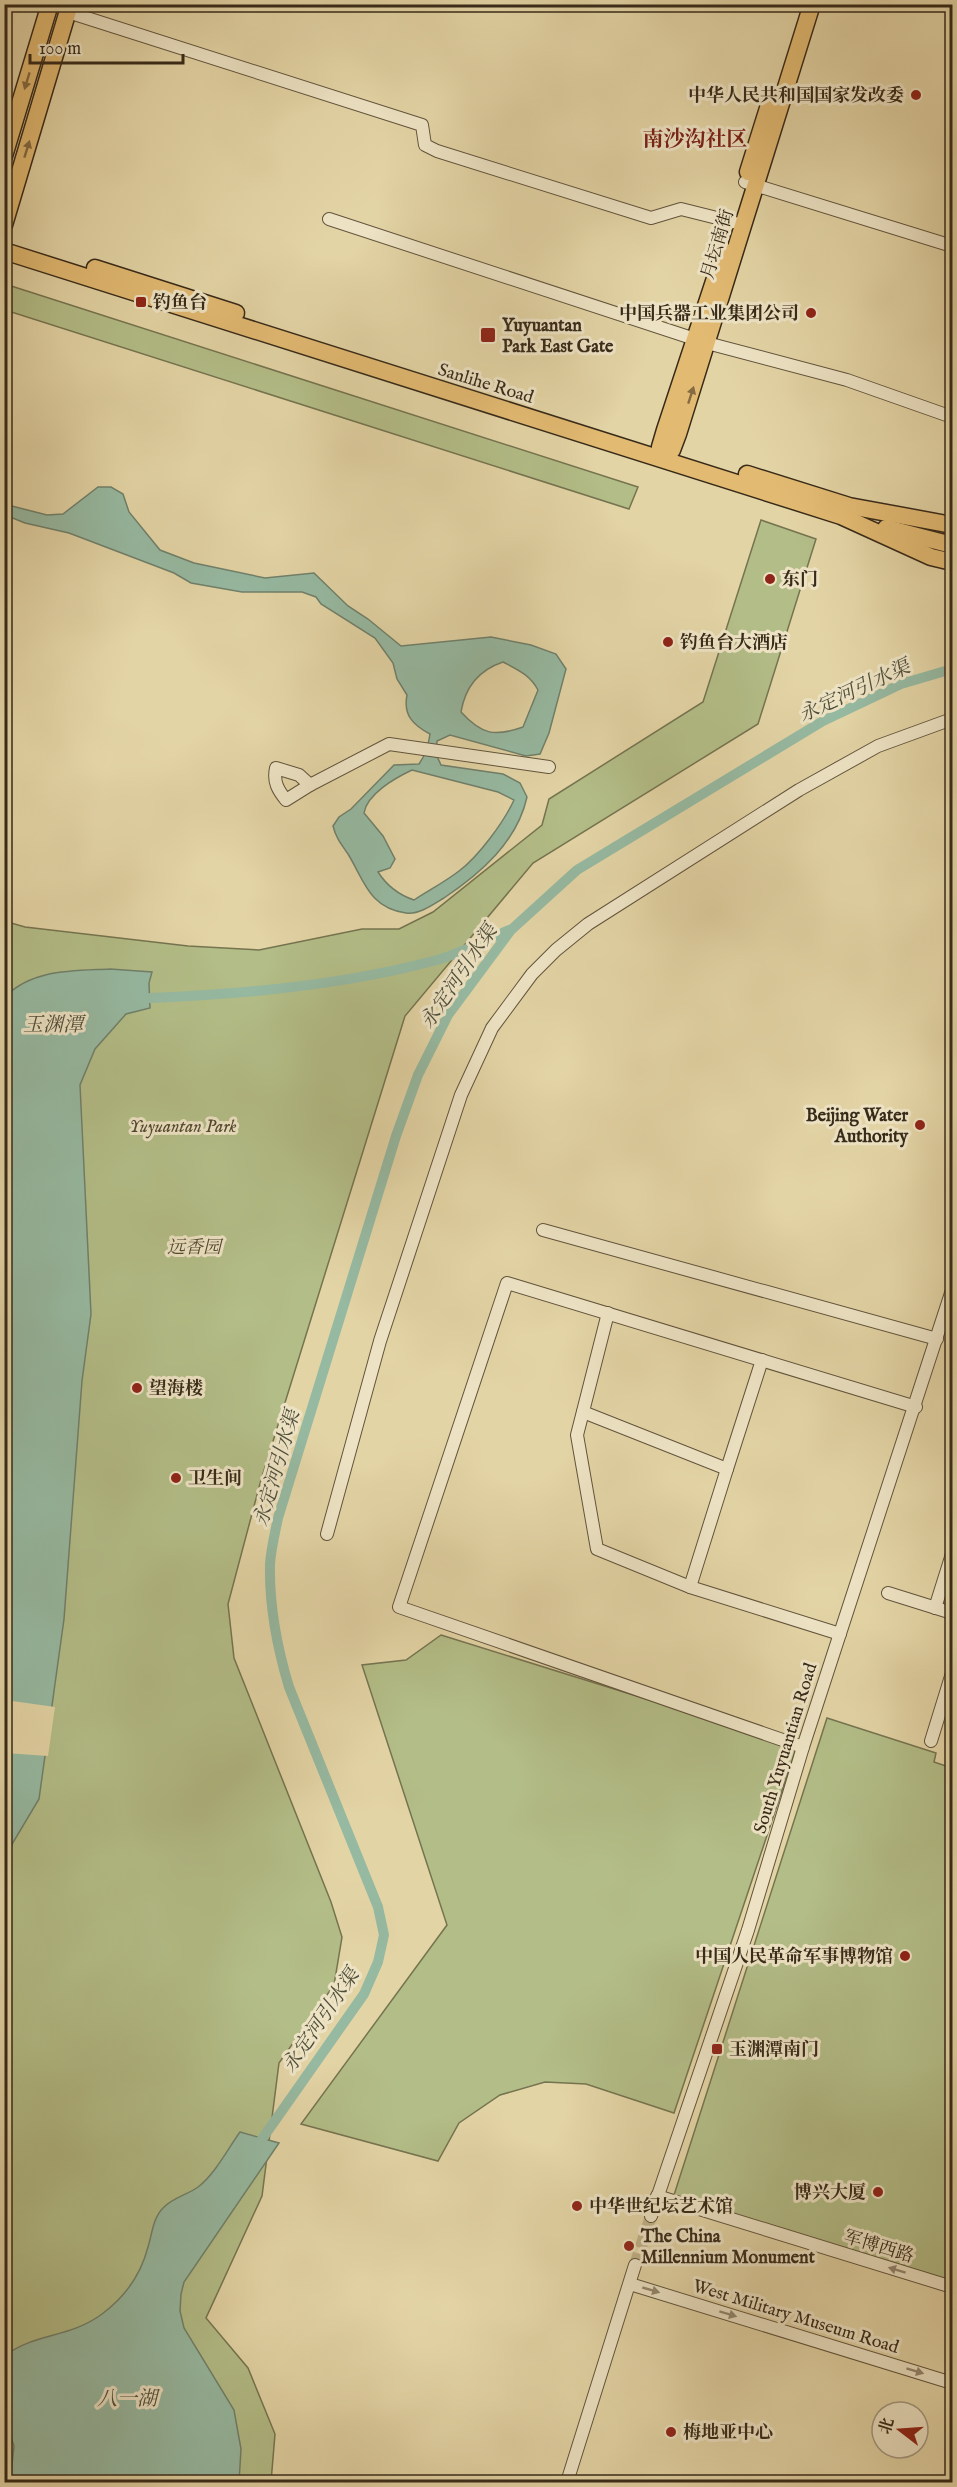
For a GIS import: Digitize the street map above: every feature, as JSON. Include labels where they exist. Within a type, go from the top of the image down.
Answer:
[{"type":"main road","points":[[4,156],[50,4]]},
{"type":"main road","points":[[751,184],[801,4]]},
{"type":"main road","points":[[702,341],[733,222],[751,184],[813,4]]},
{"type":"main road","points":[[4,225],[69,8]]},
{"type":"main road","name":"月坛南街","points":[[665,452],[751,184]]},
{"type":"main road","name":"Sanlihe Road","points":[[4,239],[845,511],[931,557],[952,562]]},
{"type":"main road","name":"Sanlihe Road","points":[[4,251],[665,452]]},
{"type":"main road","points":[[845,511],[945,543]]},
{"type":"main road","name":"Sanlihe Road","points":[[845,511],[952,525]]},
{"type":"street","points":[[69,8],[422,125],[425,145],[437,151],[651,218],[681,208],[733,222]]},
{"type":"street","points":[[751,184],[952,246]]},
{"type":"street","points":[[329,219],[702,341],[847,380],[952,417]]},
{"type":"street","points":[[327,1534],[380,1341],[461,1095],[492,1028],[532,974],[556,950],[588,924],[799,790],[878,746],[952,718]]},
{"type":"street","points":[[310,785],[389,744],[549,767]]},
{"type":"street","points":[[543,1230],[937,1339]]},
{"type":"street","points":[[803,1747],[399,1607],[507,1283],[916,1407]]},
{"type":"street","name":"South Yuyuantian Road","points":[[651,2216],[748,1930],[803,1747],[937,1339],[949,1314],[952,1290]]},
{"type":"street","points":[[608,1313],[577,1435],[597,1550],[690,1587],[840,1634]]},
{"type":"street","points":[[690,1587],[762,1360]]},
{"type":"street","points":[[583,1412],[727,1469]]},
{"type":"street","points":[[935,1608],[952,1554]]},
{"type":"street","points":[[888,1593],[952,1613]]},
{"type":"street","points":[[931,1741],[952,1673]]},
{"type":"street","name":"军博西路","points":[[657,2196],[952,2287]]},
{"type":"street","points":[[567,2482],[635,2265]]},
{"type":"street","name":"West Military Museum Road","points":[[630,2284],[952,2383]]},
{"type":"green space","points":[[5,284],[638,487],[629,509],[5,310]]},
{"type":"green space","name":"Yuyuantan Park","points":[[761,520],[816,539],[758,724],[533,863],[405,1016],[261,1480],[228,1604],[234,1658],[331,1902],[342,1937],[334,1985],[279,2063],[262,2196],[206,2318],[248,2368],[275,2434],[271,2482],[5,2482],[4,921],[25,927],[188,946],[259,950],[362,929],[399,929],[433,912],[542,825],[549,799],[703,702]]},
{"type":"green space","points":[[441,1635],[797,1746],[674,2113],[586,2084],[545,2082],[500,2095],[459,2123],[438,2161],[301,2124],[447,1925],[362,1665],[406,1660]]},
{"type":"green space","name":"中国人民革命军事博物馆","points":[[827,1718],[936,1753],[934,1762],[952,1768],[952,2284],[674,2195]]},
{"type":"water","points":[[98,487],[111,487],[123,494],[129,512],[160,550],[194,563],[265,578],[314,573],[348,606],[401,646],[491,637],[531,645],[556,654],[566,669],[549,733],[540,754],[526,756],[450,735],[437,741],[436,754],[441,765],[503,774],[520,783],[527,797],[515,828],[506,842],[496,855],[471,878],[426,908],[406,913],[384,905],[369,891],[337,837],[333,826],[339,817],[351,809],[394,765],[419,764],[430,734],[414,723],[408,714],[407,695],[397,679],[393,663],[375,638],[321,604],[316,597],[302,592],[242,592],[191,583],[174,573],[69,533],[25,523],[5,515],[4,504],[47,515],[63,514]],"holes":[[[503,662],[519,670],[538,690],[523,727],[504,732],[489,732],[476,725],[461,712],[466,695],[474,681],[494,665]],[[412,770],[498,792],[514,800],[497,828],[474,857],[454,875],[414,900],[394,889],[378,872],[390,868],[395,859],[383,836],[364,813],[370,799],[376,793]]]},
{"type":"water","name":"玉渊潭","points":[[110,969],[152,972],[149,983],[150,1008],[126,1014],[95,1049],[80,1085],[91,1314],[82,1381],[64,1619],[39,1799],[5,1856],[5,997],[16,988],[40,976],[68,971]]},
{"type":"water","name":"八一湖","points":[[240,2132],[279,2143],[184,2282],[180,2311],[184,2328],[234,2410],[241,2449],[239,2482],[10,2482],[14,2446],[5,2419],[6,2355],[29,2343],[90,2322],[118,2300],[131,2284],[141,2266],[160,2212],[171,2202],[204,2182]]},
{"type":"pier","points":[[5,1700],[55,1707],[48,1756],[5,1753]]},
{"type":"waterway","name":"永定河引水渠","points":[[255,2149],[364,1994],[378,1962],[384,1935],[378,1907],[289,1687],[275,1627],[270,1564],[278,1518],[396,1136],[418,1075],[448,1015],[511,930],[577,870],[823,721],[901,684],[952,669]]},
{"type":"waterway","points":[[150,998],[258,991],[366,976],[437,960],[509,930]]},
{"type":"tunnel","points":[[635,2265],[651,2216]]},
{"type":"place","name":"中华人民共和国国家发改委","points":[[916,95]]},
{"type":"place","name":"钓鱼台","points":[[141,302]]},
{"type":"place","name":"中国兵器工业集团公司","points":[[811,313]]},
{"type":"place","name":"Yuyuantan Park East Gate","points":[[488,335]]},
{"type":"place","name":"东门","points":[[770,579]]},
{"type":"place","name":"钓鱼台大酒店","points":[[668,642]]},
{"type":"place","name":"Beijing Water Authority","points":[[920,1125]]},
{"type":"place","name":"望海楼","points":[[137,1388]]},
{"type":"place","name":"卫生间","points":[[176,1478]]},
{"type":"place","name":"中国人民革命军事博物馆","points":[[905,1956]]},
{"type":"place","name":"玉渊潭南门","points":[[717,2049]]},
{"type":"place","name":"博兴大厦","points":[[878,2192]]},
{"type":"place","name":"中华世纪坛艺术馆","points":[[577,2206]]},
{"type":"place","name":"The China Millennium Monument","points":[[629,2246]]},
{"type":"place","name":"梅地亚中心","points":[[671,2432]]},
{"type":"district","name":"南沙沟社区","points":[[695,139]]},
{"type":"park label","name":"远香园","points":[[194,1247]]}]
